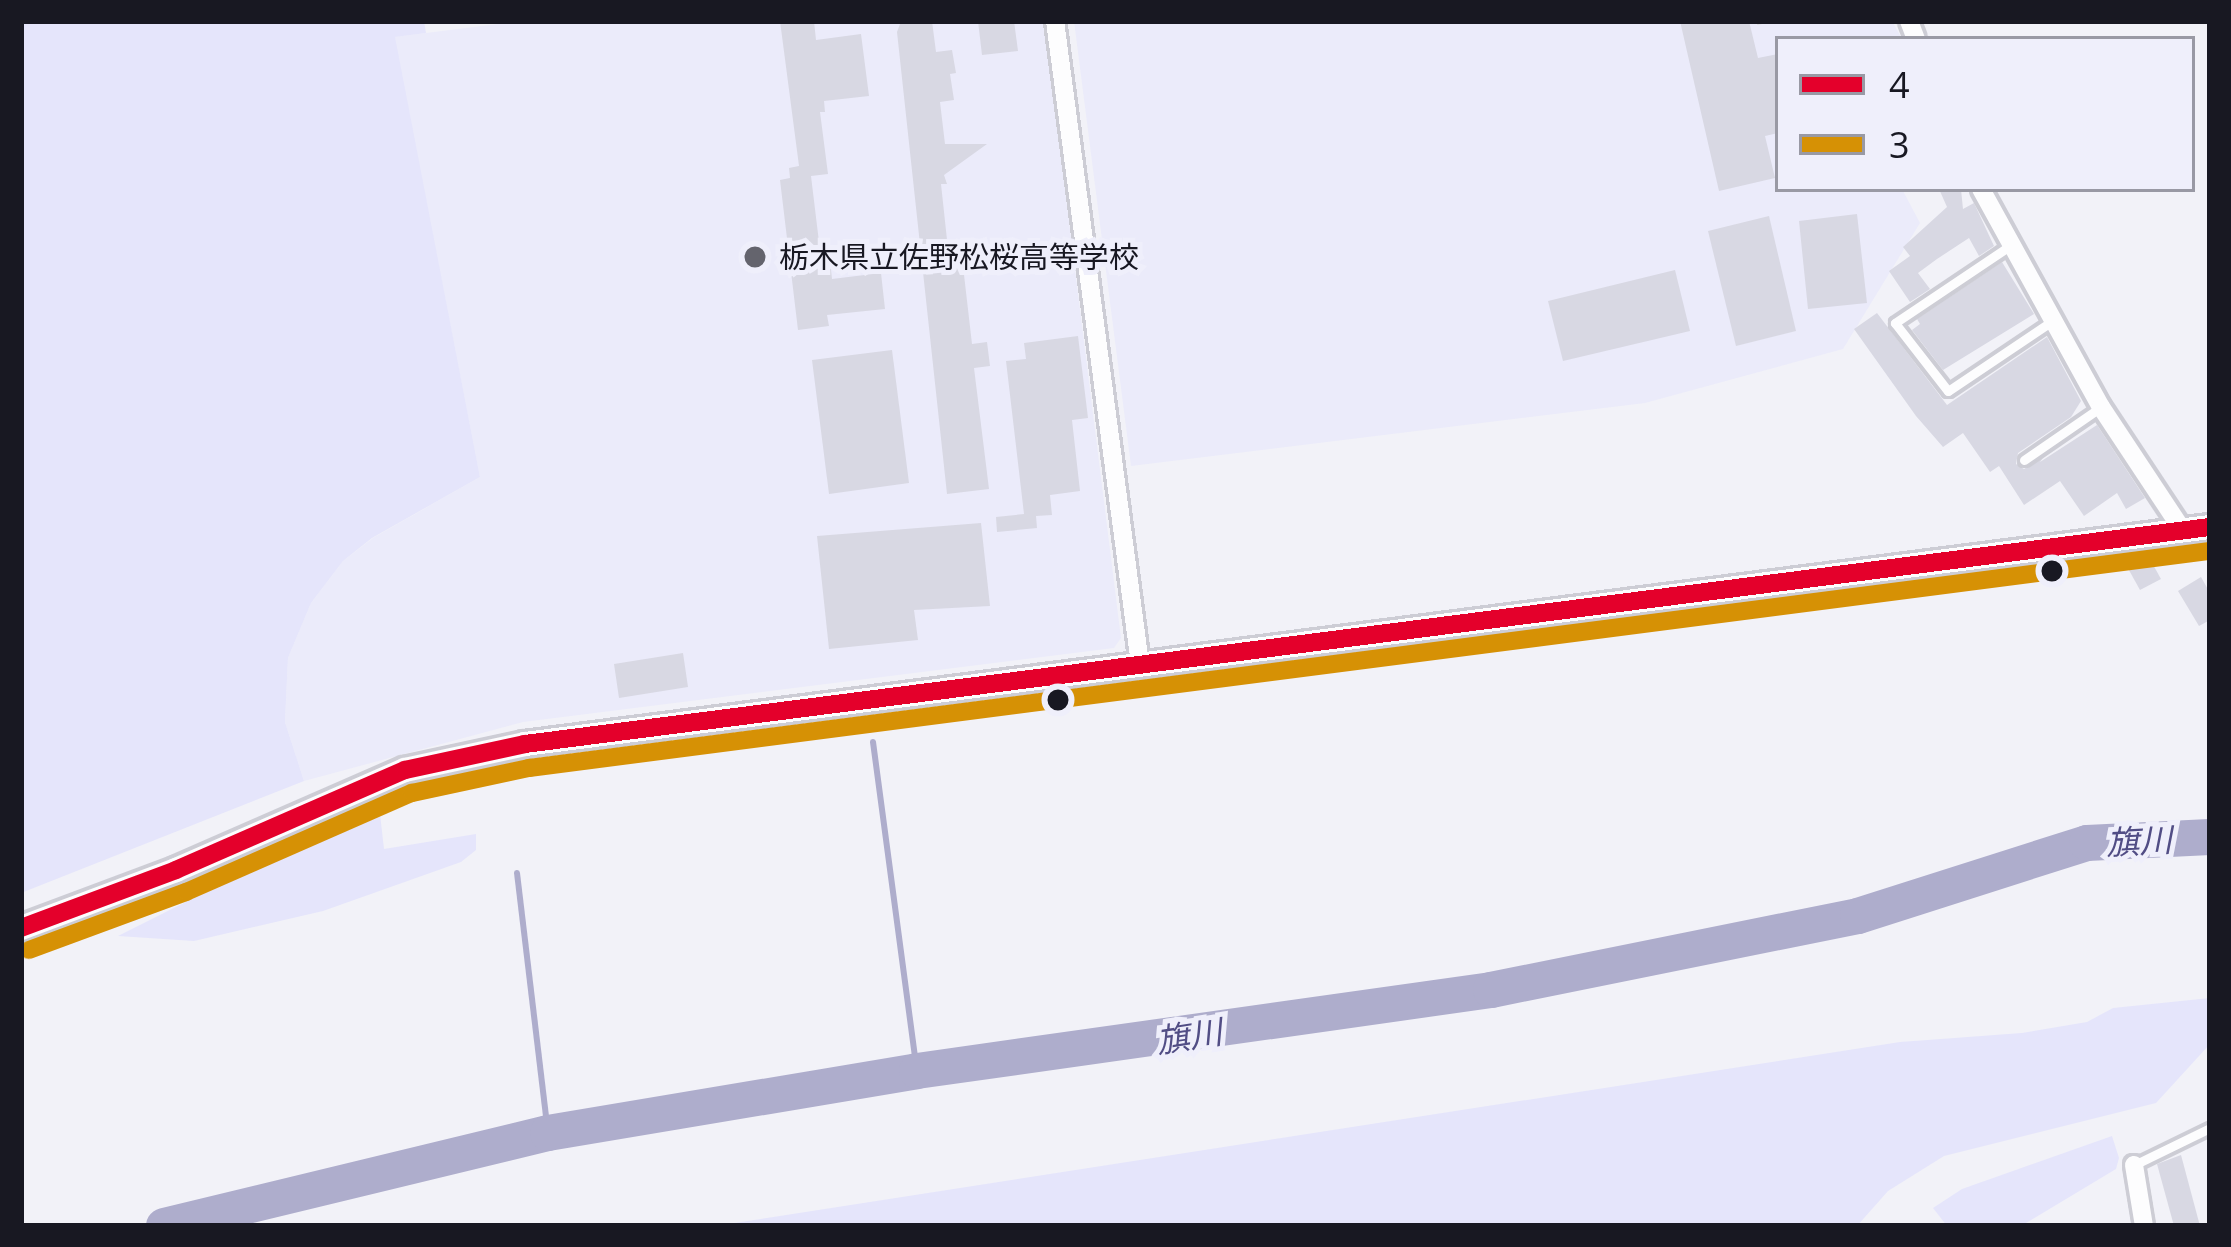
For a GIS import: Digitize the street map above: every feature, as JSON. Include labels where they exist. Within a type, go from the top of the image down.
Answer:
[{"type":"street","points":[[1055,21],[1140,664]]},
{"type":"street","points":[[1983,192],[2101,407],[2183,531]]},
{"type":"street","points":[[21,928],[176,870],[345,793],[462,755],[732,715],[2210,527]]},
{"type":"street","points":[[2134,1165],[2144,1226]]},
{"type":"lane","points":[[2011,245],[1895,323],[1948,391],[2052,321]]},
{"type":"lane","points":[[2024,460],[2101,407]]},
{"type":"lane","points":[[2134,1165],[2210,1128]]},
{"type":"path","points":[[1757,23],[1767,21]]},
{"type":"shaded area","points":[[21,21],[424,21],[426,33],[395,37],[480,477],[372,538],[343,561],[311,603],[288,658],[285,722],[304,781],[21,893]]},
{"type":"shaded area","name":"栃木県立佐野松桜高等学校","points":[[521,21],[1044,21],[1121,638],[1114,648],[523,722],[304,781],[285,722],[288,658],[311,603],[343,561],[373,538],[480,477],[394,37]]},
{"type":"shaded area","points":[[1074,21],[1892,21],[1900,36],[1775,36],[1775,192],[1904,192],[1920,223],[1843,349],[1645,403],[1131,466]]},
{"type":"shaded area","points":[[379,805],[384,849],[476,834],[476,850],[461,862],[323,911],[194,941],[118,936]]},
{"type":"shaded area","points":[[2210,998],[2210,1044],[2156,1103],[1944,1156],[1888,1191],[1857,1226],[715,1226],[1900,1042],[2022,1033],[2087,1022],[2113,1008]]},
{"type":"shaded area","points":[[2112,1136],[2119,1158],[2116,1169],[2021,1226],[1947,1226],[1933,1208],[1962,1189]]},
{"type":"building","points":[[780,21],[814,21],[816,40],[861,34],[869,96],[824,101],[825,112],[820,112],[828,174],[811,176],[819,242],[828,241],[832,279],[881,273],[885,309],[827,315],[829,326],[798,330],[780,180],[790,178],[789,168],[799,166]]},
{"type":"building","points":[[932,21],[936,52],[952,50],[956,73],[950,74],[954,100],[940,102],[945,144],[987,144],[944,175],[947,184],[941,184],[948,249],[967,247],[969,265],[963,266],[972,344],[987,342],[990,366],[974,368],[989,489],[947,494],[897,32],[900,24]]},
{"type":"building","points":[[978,21],[1014,21],[1018,51],[982,55]]},
{"type":"building","points":[[1680,21],[1749,21],[1758,58],[1775,55],[1775,134],[1765,136],[1775,178],[1719,191]]},
{"type":"building","points":[[1940,192],[1961,192],[1963,209],[1974,203],[1994,246],[1979,256],[1969,238],[1937,259],[1918,273],[1930,289],[1910,302],[1889,271],[1910,256],[1903,247],[1947,207]]},
{"type":"building","points":[[1857,214],[1867,303],[1808,309],[1799,221]]},
{"type":"building","points":[[1769,216],[1796,331],[1736,346],[1708,231]]},
{"type":"building","points":[[2002,262],[2034,314],[1943,370],[1912,330],[1920,324],[1917,319]]},
{"type":"building","points":[[1675,270],[1690,331],[1563,361],[1548,301]]},
{"type":"building","points":[[1877,313],[1947,405],[2047,337],[2081,401],[2071,417],[2018,453],[2016,464],[2024,469],[2043,458],[2040,462],[2097,425],[2145,498],[2126,509],[2117,493],[2084,516],[2060,481],[2024,505],[1999,466],[1990,472],[1963,433],[1943,447],[1916,416],[1854,329]]},
{"type":"building","points":[[1078,336],[1088,418],[1072,420],[1080,491],[1050,495],[1052,515],[1036,516],[1037,528],[997,532],[996,517],[1024,514],[1006,361],[1026,359],[1024,343]]},
{"type":"building","points":[[892,350],[909,483],[829,494],[812,360]]},
{"type":"building","points":[[981,523],[990,606],[914,610],[918,640],[829,649],[817,536]]},
{"type":"building","points":[[2146,552],[2161,579],[2140,590],[2125,563]]},
{"type":"building","points":[[2201,577],[2210,593],[2210,620],[2199,626],[2178,591]]},
{"type":"building","points":[[683,653],[688,687],[619,698],[614,664]]},
{"type":"building","points":[[2181,1155],[2200,1226],[2174,1226],[2157,1164]]},
{"type":"waterway","points":[[873,742],[917,1071]]},
{"type":"waterway","name":"旗川","points":[[164,1226],[548,1133],[917,1071],[1491,990],[1858,916],[2087,843],[2210,837]]},
{"type":"waterway","points":[[517,873],[548,1133]]},
{"type":"transit line","name":"4","points":[[21,928],[176,870],[405,770],[525,744],[2210,527]]},
{"type":"transit line","name":"3","points":[[29,950],[186,892],[412,793],[529,768],[2210,551]]},
{"type":"place","name":"栃木県立佐野松桜高等学校","points":[[755,257]]}]
